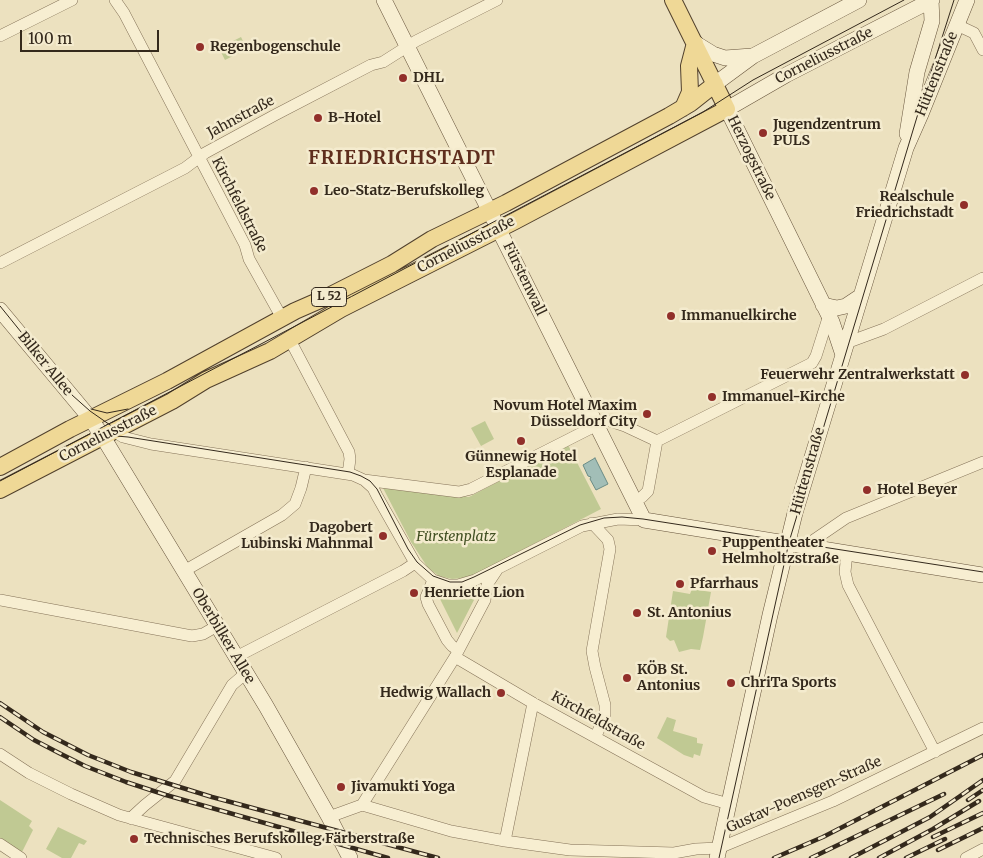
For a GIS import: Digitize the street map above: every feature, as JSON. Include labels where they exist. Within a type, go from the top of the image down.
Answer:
[{"type":"main road","name":"Fürstenwall","points":[[384,0],[500,229],[596,425]]},
{"type":"main road","name":"Herzogstraße","points":[[673,0],[727,109],[831,309],[845,349]]},
{"type":"main road","name":"Corneliusstraße","points":[[0,467],[90,418],[167,381],[250,336],[279,314],[352,285],[426,243],[683,108],[753,56],[859,0]]},
{"type":"main road","name":"Corneliusstraße","points":[[0,490],[144,416],[206,380],[248,362],[290,340],[341,309],[500,229],[727,109],[786,75],[931,0]]},
{"type":"main road","name":"Hüttenstraße","points":[[906,148],[917,72],[932,21],[931,0]]},
{"type":"main road","name":"Hüttenstraße","points":[[718,853],[787,544],[906,148],[967,0]]},
{"type":"main road","points":[[683,108],[690,92],[689,66],[695,43],[713,54],[725,58],[753,56]]},
{"type":"main road","points":[[831,309],[849,304],[861,296]]},
{"type":"main road","name":"Bilker Allee","points":[[3,319],[90,418]]},
{"type":"main road","points":[[248,362],[250,354],[261,346],[258,339],[250,336]]},
{"type":"main road","name":"Oberbilker Allee","points":[[90,418],[109,434],[147,508],[246,673],[329,817],[350,858]]},
{"type":"main road","points":[[596,425],[644,520],[983,575]]},
{"type":"street","points":[[0,36],[72,0]]},
{"type":"street","name":"Kirchfeldstraße","points":[[114,0],[124,13],[246,245],[249,259],[279,314]]},
{"type":"street","name":"Jahnstraße","points":[[0,263],[185,168],[205,153],[291,106],[371,65],[383,62],[416,41],[497,0]]},
{"type":"street","points":[[957,25],[974,33],[983,50]]},
{"type":"street","points":[[845,349],[983,278]]},
{"type":"street","points":[[657,441],[812,363],[831,309]]},
{"type":"street","points":[[290,340],[349,452],[348,474]]},
{"type":"street","points":[[144,416],[139,430],[145,440],[152,444]]},
{"type":"street","points":[[109,434],[152,444],[348,474],[364,480],[464,492],[596,425],[610,421],[657,441]]},
{"type":"street","points":[[634,501],[648,491],[657,441]]},
{"type":"street","points":[[805,546],[846,518],[983,462]]},
{"type":"street","points":[[184,571],[282,514],[295,504],[306,467]]},
{"type":"street","points":[[364,480],[373,488],[415,563],[434,580],[448,585],[458,585],[475,580],[574,530],[592,523],[618,519],[644,520]]},
{"type":"street","points":[[592,523],[608,540],[610,549],[592,651],[605,710],[605,716],[596,736]]},
{"type":"street","points":[[846,553],[846,581],[935,752]]},
{"type":"street","points":[[236,657],[249,648],[403,571],[415,563]]},
{"type":"street","points":[[329,817],[362,805],[457,654],[485,600],[487,585],[498,568]]},
{"type":"street","name":"Kirchfeldstraße","points":[[434,580],[426,597],[428,604],[447,640],[457,654],[533,703],[704,797],[729,804]]},
{"type":"street","points":[[0,600],[192,636],[203,634],[217,626]]},
{"type":"street","points":[[132,820],[133,816],[175,780],[232,685],[246,673]]},
{"type":"street","points":[[505,841],[533,703]]},
{"type":"street","name":"Gustav-Poensgen-Straße","points":[[362,805],[451,831],[570,850],[674,853],[696,849],[718,853],[833,801],[983,728]]},
{"type":"street","points":[[0,754],[29,773],[132,820],[276,858]]},
{"type":"street","points":[[0,844],[21,858]]},
{"type":"street","points":[[966,858],[983,849]]},
{"type":"green space","points":[[241,37],[247,49],[225,60],[219,48]]},
{"type":"green space","points":[[485,421],[494,439],[481,446],[471,428]]},
{"type":"green space","name":"Fürstenplatz","points":[[568,445],[601,509],[476,574],[464,578],[452,579],[439,576],[428,568],[411,542],[382,486],[469,497]]},
{"type":"green space","points":[[692,589],[711,592],[703,637],[700,650],[691,649],[679,652],[674,640],[670,641],[666,637],[673,591],[690,594]]},
{"type":"green space","points":[[439,597],[452,600],[473,598],[474,600],[457,633]]},
{"type":"green space","points":[[667,717],[676,720],[673,731],[697,738],[697,743],[703,744],[700,756],[694,754],[693,758],[684,755],[657,738]]},
{"type":"green space","points":[[0,800],[32,821],[29,826],[33,830],[22,852],[0,838]]},
{"type":"green space","points":[[58,827],[87,841],[84,845],[79,843],[71,858],[62,858],[46,849]]},
{"type":"water","points":[[595,458],[608,484],[596,490],[590,479],[591,477],[588,476],[583,465]]},
{"type":"tram line","points":[[0,481],[703,112],[753,80],[904,0]]},
{"type":"tram line","points":[[719,858],[789,542],[954,0]]},
{"type":"tram line","points":[[0,306],[72,395],[90,411],[113,427]]},
{"type":"tram line","points":[[91,409],[107,413],[128,409]]},
{"type":"tram line","points":[[92,434],[128,437],[350,472],[361,476],[370,481],[377,489],[408,549],[417,562],[433,576],[450,582],[462,582],[474,577],[580,525],[604,518],[622,517],[983,572]]},
{"type":"railway","points":[[0,703],[43,732],[88,755],[131,772],[212,797],[438,858]]},
{"type":"railway","points":[[0,717],[34,740],[59,753],[85,766],[126,782],[388,858]]},
{"type":"railway","points":[[774,858],[823,837],[983,755]]},
{"type":"railway","points":[[851,858],[930,817],[983,780]]},
{"type":"railway","points":[[968,800],[983,790]]},
{"type":"railway","points":[[811,858],[944,794]]},
{"type":"railway","points":[[879,858],[933,829],[979,801]]},
{"type":"railway","points":[[933,837],[983,813]]},
{"type":"railway","points":[[938,850],[983,828]]},
{"type":"railway","points":[[906,858],[945,839]]},
{"type":"place","name":"Regenbogenschule","points":[[200,47]]},
{"type":"place","name":"DHL","points":[[403,78]]},
{"type":"place","name":"B-Hotel","points":[[318,118]]},
{"type":"place","name":"Jugendzentrum PULS","points":[[763,133]]},
{"type":"place","name":"Leo-Statz-Berufskolleg","points":[[314,191]]},
{"type":"place","name":"Realschule Friedrichstadt","points":[[964,205]]},
{"type":"place","name":"Immanuelkirche","points":[[671,316]]},
{"type":"place","name":"Feuerwehr Zentralwerkstatt","points":[[965,375]]},
{"type":"place","name":"Immanuel-Kirche","points":[[712,397]]},
{"type":"place","name":"Novum Hotel Maxim Düsseldorf City","points":[[647,414]]},
{"type":"place","name":"Günnewig Hotel Esplanade","points":[[521,441]]},
{"type":"place","name":"Hotel Beyer","points":[[867,490]]},
{"type":"place","name":"Dagobert Lubinski Mahnmal","points":[[383,536]]},
{"type":"place","name":"Puppentheater Helmholtzstraße","points":[[712,551]]},
{"type":"place","name":"Pfarrhaus","points":[[680,584]]},
{"type":"place","name":"Henriette Lion","points":[[414,593]]},
{"type":"place","name":"St. Antonius","points":[[637,613]]},
{"type":"place","name":"KÖB St. Antonius","points":[[627,678]]},
{"type":"place","name":"ChriTa Sports","points":[[731,683]]},
{"type":"place","name":"Hedwig Wallach","points":[[501,693]]},
{"type":"place","name":"Jivamukti Yoga","points":[[341,787]]},
{"type":"place","name":"Technisches Berufskolleg Färberstraße","points":[[134,839]]},
{"type":"district","name":"FRIEDRICHSTADT","points":[[402,159]]}]
